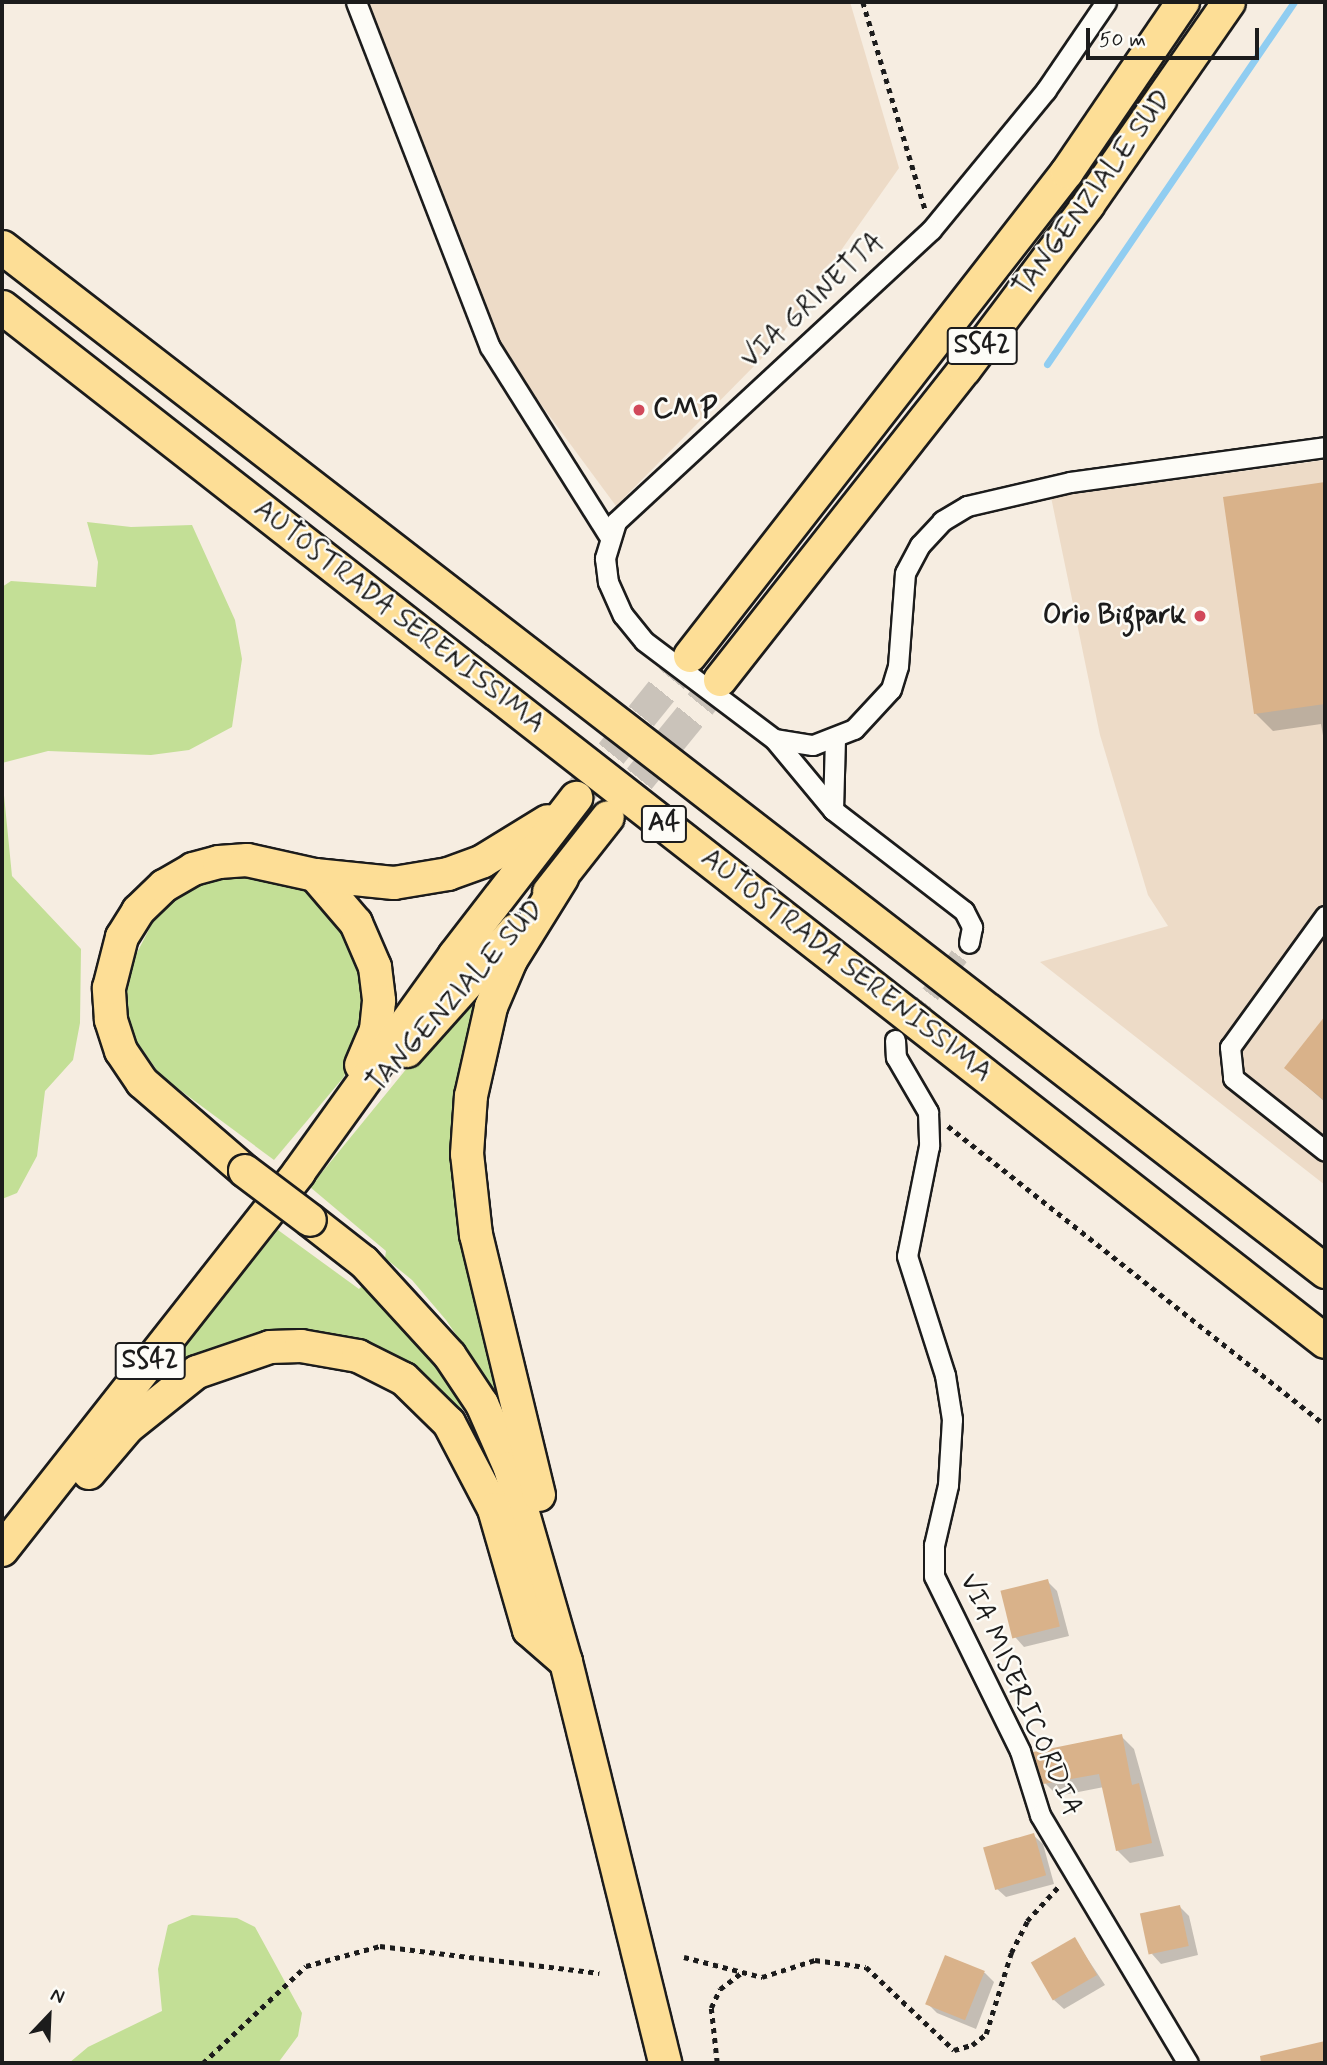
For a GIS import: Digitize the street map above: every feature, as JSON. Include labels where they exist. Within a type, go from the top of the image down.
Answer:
[{"type":"highway","name":"TANGENZIALE SUD","points":[[690,656],[1067,172],[1182,2]]},
{"type":"highway","name":"TANGENZIALE SUD","points":[[720,680],[973,358],[1088,205],[1229,2]]},
{"type":"highway","name":"AUTOSTRADA SERENISSIMA","points":[[2,247],[1325,1271]]},
{"type":"highway","name":"AUTOSTRADA SERENISSIMA","points":[[2,307],[1325,1341]]},
{"type":"highway","name":"TANGENZIALE SUD","points":[[2,1550],[299,1172],[454,956],[576,798],[538,829],[483,861],[448,874],[394,883],[315,875]]},
{"type":"highway","name":"TANGENZIALE SUD","points":[[299,1172],[562,878],[608,817]]},
{"type":"highway","points":[[299,1172],[362,1063],[376,1030],[379,1001],[367,944],[338,899],[315,875],[247,860],[193,869],[164,886],[138,911],[113,962],[111,1020],[121,1051],[142,1082],[245,1171],[363,1262],[410,1308],[450,1356],[482,1404],[510,1468],[566,1662],[666,2063]]},
{"type":"highway","points":[[562,878],[511,960],[491,1007],[471,1096],[467,1154],[476,1235],[495,1327],[573,1618],[566,1662]]},
{"type":"highway","points":[[2,1570],[18,1556],[128,1427],[197,1372],[270,1347],[332,1351],[358,1356],[404,1379],[449,1423],[494,1509],[529,1630],[566,1662]]},
{"type":"street","points":[[356,2],[490,347],[609,536],[605,558],[608,582],[623,615],[644,641],[774,739],[833,810],[964,911],[972,927],[969,943]]},
{"type":"street","name":"VIA GRINETTA","points":[[609,536],[616,522],[931,230],[1046,90],[1106,2]]},
{"type":"street","points":[[774,739],[813,746],[835,740],[877,710],[891,689],[898,666],[905,573],[934,529],[967,506],[1070,482],[1325,447]]},
{"type":"street","points":[[833,810],[835,740]]},
{"type":"street","points":[[1325,916],[1230,1047],[1233,1078],[1325,1151]]},
{"type":"street","points":[[895,1040],[897,1057],[924,1102],[930,1123]]},
{"type":"street","name":"VIA MISERICORDIA","points":[[930,1123],[907,1256],[945,1376],[952,1419],[948,1485],[934,1545],[934,1576],[1020,1751],[1040,1815],[1188,2063]]},
{"type":"path","points":[[863,2],[931,230]]},
{"type":"path","points":[[930,1123],[953,1127],[1325,1425]]},
{"type":"path","points":[[684,1957],[762,1977],[815,1960],[866,1967],[954,2050],[972,2045],[986,2034],[1010,1953],[1027,1921],[1073,1871]]},
{"type":"path","points":[[203,2063],[306,1966],[380,1946],[599,1973]]},
{"type":"path","points":[[717,2063],[711,2008],[720,1989],[741,1973]]},
{"type":"shaded area","points":[[368,2],[850,2],[899,168],[773,347],[616,506],[492,338]]},
{"type":"shaded area","name":"Orio Bigpark","points":[[1325,460],[1325,1185],[1040,962],[1168,926],[1148,895],[1100,735],[1051,497]]},
{"type":"green space","points":[[87,522],[131,527],[192,525],[235,620],[242,659],[232,727],[189,750],[151,755],[48,751],[2,763],[2,587],[11,581],[96,587],[98,562]]},
{"type":"green space","points":[[2,775],[12,876],[81,949],[80,1023],[73,1060],[45,1091],[37,1156],[17,1193],[2,1199]]},
{"type":"green space","points":[[248,874],[279,878],[310,892],[348,927],[369,983],[357,1051],[343,1078],[274,1160],[161,1076],[131,1033],[125,1003],[127,972],[157,914],[188,889],[221,877]]},
{"type":"green space","points":[[483,975],[454,1136],[454,1191],[496,1393],[446,1320],[412,1280],[385,1258],[386,1251],[310,1187]]},
{"type":"green space","points":[[278,1230],[359,1289],[363,1285],[405,1327],[454,1392],[474,1434],[476,1450],[361,1346],[158,1378]]},
{"type":"green space","points":[[192,1915],[237,1918],[255,1927],[302,2013],[298,2036],[278,2063],[69,2063],[88,2047],[162,2011],[158,1969],[168,1925]]},
{"type":"building","points":[[1325,482],[1325,704],[1254,714],[1223,497]]},
{"type":"building","points":[[1325,1016],[1325,1101],[1284,1068]]},
{"type":"building","points":[[1048,1579],[1060,1627],[1012,1638],[1000,1591]]},
{"type":"building","points":[[1122,1734],[1132,1785],[1139,1783],[1152,1843],[1116,1851],[1099,1774],[1043,1784],[1033,1752]]},
{"type":"building","points":[[1034,1833],[1046,1875],[995,1890],[983,1848]]},
{"type":"building","points":[[1180,1905],[1189,1946],[1149,1955],[1140,1914]]},
{"type":"building","points":[[1075,1937],[1097,1975],[1053,2001],[1031,1962]]},
{"type":"building","points":[[945,1955],[985,1971],[965,2020],[925,2004]]},
{"type":"building","points":[[1325,2041],[1325,2063],[1261,2063],[1260,2056]]},
{"type":"waterway","points":[[1047,364],[1294,2]]},
{"type":"tunnel","points":[[581,791],[690,656]]},
{"type":"tunnel","points":[[609,816],[720,680]]},
{"type":"tunnel","points":[[895,1040],[969,943]]},
{"type":"place","name":"CMP","points":[[639,410]]},
{"type":"place","name":"Orio Bigpark","points":[[1200,616]]}]
